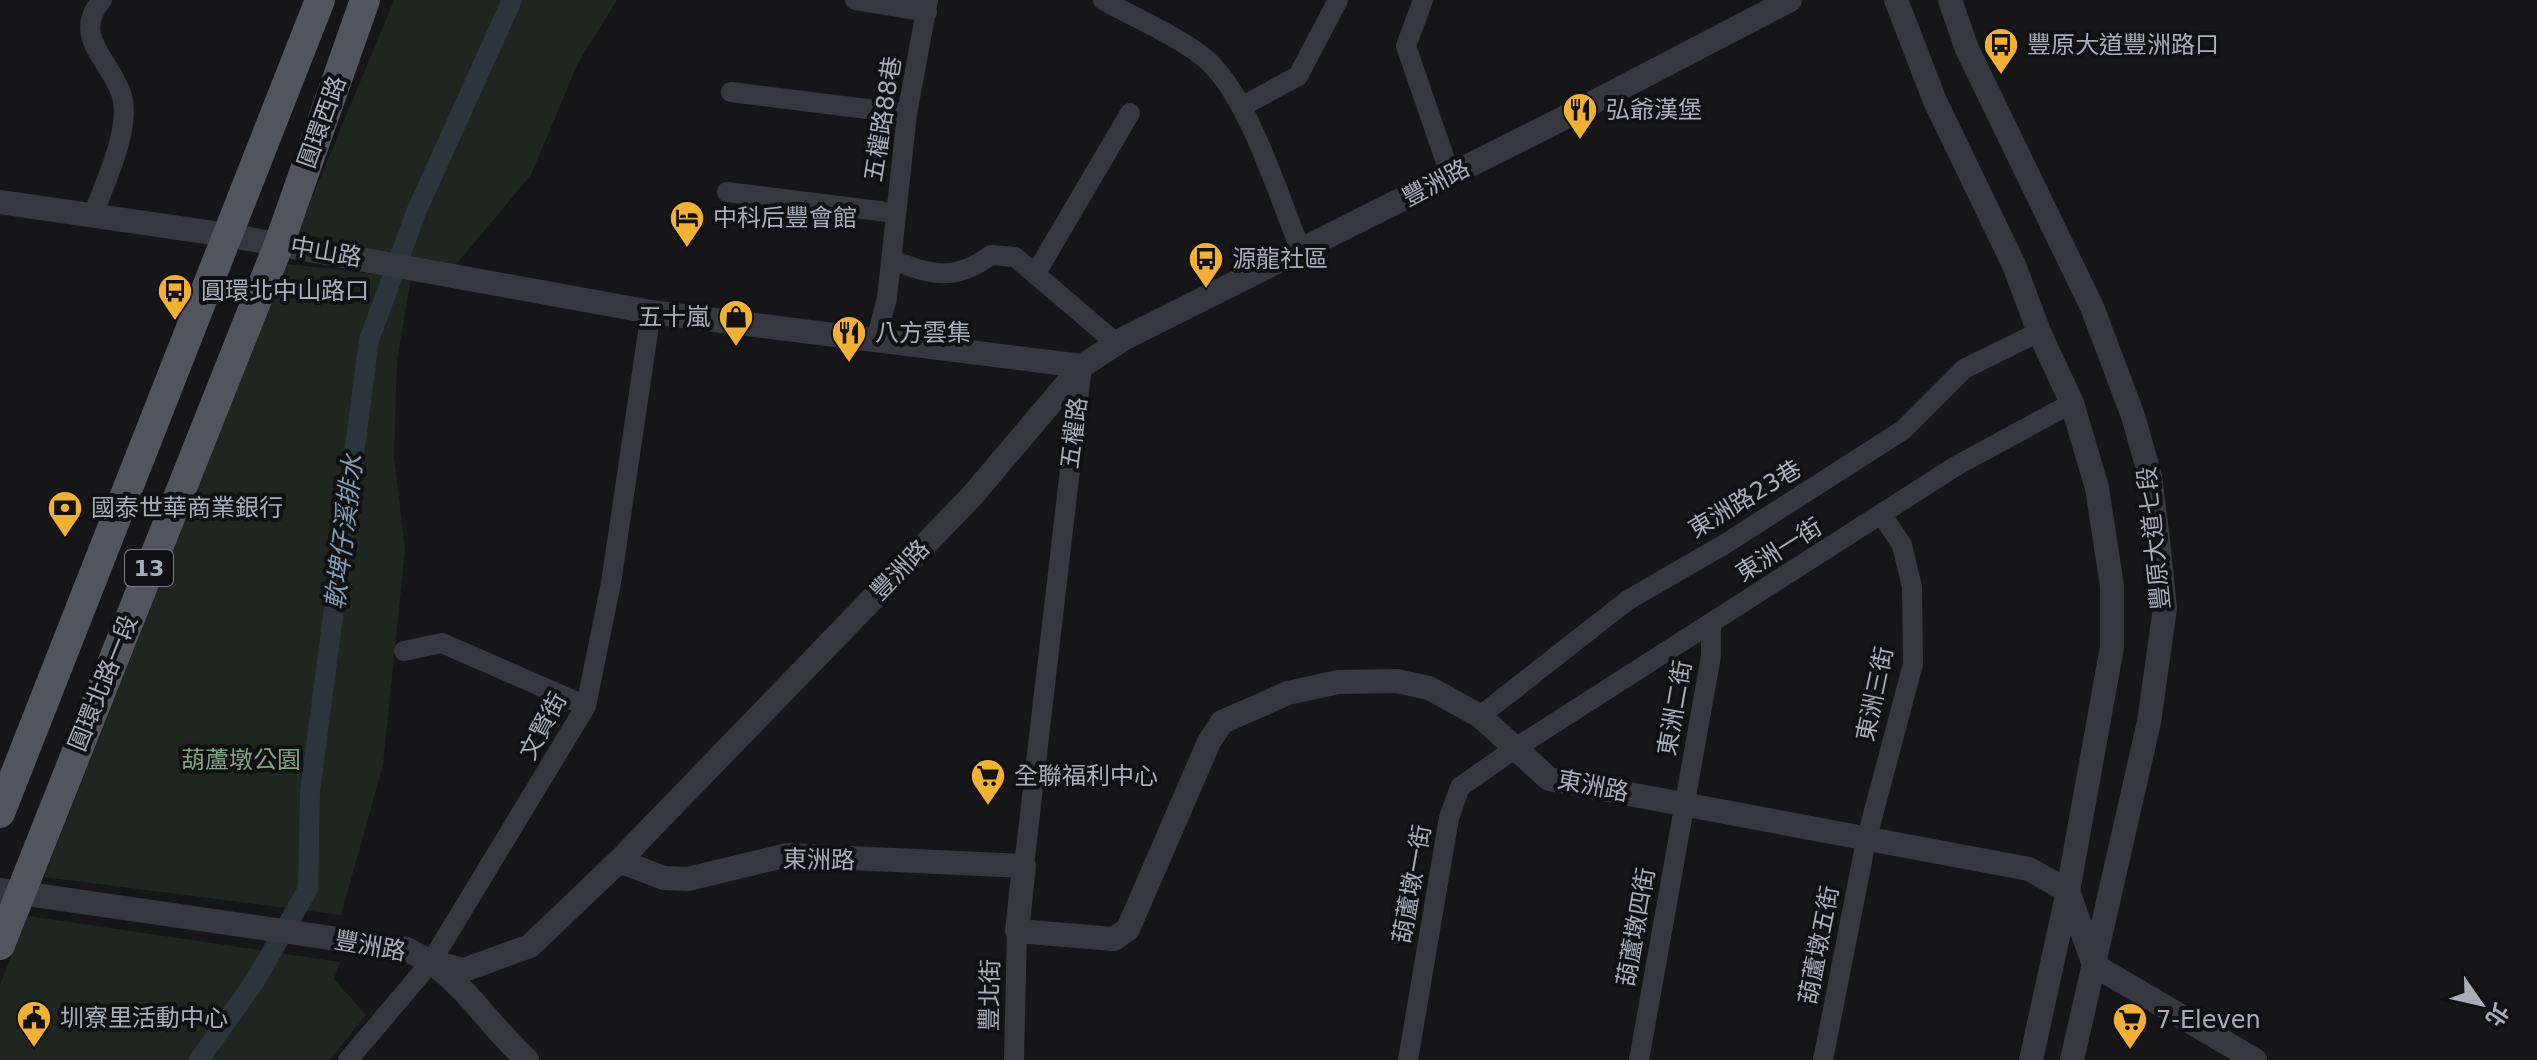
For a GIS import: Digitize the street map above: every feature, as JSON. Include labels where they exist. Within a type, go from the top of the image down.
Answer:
[{"type":"main road","name":"圓環西路","points":[[227,235],[320,0]]},
{"type":"main road","name":"圓環西路","points":[[279,244],[365,0]]},
{"type":"main road","name":"圓環北路一段","points":[[0,813],[227,235]]},
{"type":"main road","name":"圓環北路一段","points":[[0,945],[10,892],[279,244]]},
{"type":"street","points":[[92,217],[115,154],[123,121],[122,94],[90,36],[91,12],[102,0]]},
{"type":"street","points":[[855,0],[928,6]]},
{"type":"street","points":[[1103,0],[1207,60],[1226,81],[1241,107],[1300,248]]},
{"type":"street","points":[[1241,107],[1298,76],[1338,0]]},
{"type":"street","points":[[1423,0],[1406,46],[1450,174]]},
{"type":"street","name":"豐洲路","points":[[10,892],[406,949],[431,962],[464,970],[530,946],[619,861],[971,497],[1082,366],[1116,343],[1790,0]]},
{"type":"street","name":"豐原大道七段","points":[[1896,0],[1935,101],[2014,265],[2039,332],[2072,403],[2097,488],[2112,586],[2112,647],[2068,891],[2031,1060]]},
{"type":"street","name":"豐原大道七段","points":[[1950,0],[1967,49],[2092,307],[2133,416],[2150,476],[2165,608],[2149,722],[2072,1060]]},
{"type":"street","name":"五權路88巷","points":[[876,340],[887,298],[907,114],[928,6]]},
{"type":"street","points":[[731,92],[907,114]]},
{"type":"street","points":[[1036,273],[1130,113]]},
{"type":"street","points":[[727,192],[895,213]]},
{"type":"street","name":"中山路","points":[[0,202],[227,235],[651,312]]},
{"type":"street","points":[[892,260],[945,275],[971,270],[991,255],[1015,257],[1116,343]]},
{"type":"street","name":"五權路","points":[[651,312],[1082,366],[1017,931]]},
{"type":"street","name":"文賢街","points":[[348,1060],[431,962],[586,706],[611,583],[651,312]]},
{"type":"street","name":"東洲路23巷","points":[[1480,716],[1628,600],[1725,544],[1903,430],[1964,369],[2039,332]]},
{"type":"street","name":"東洲一街","points":[[1517,747],[1956,466],[2072,403]]},
{"type":"street","name":"東洲三街","points":[[1866,841],[1913,664],[1912,587],[1902,545],[1882,515]]},
{"type":"street","name":"東洲二街","points":[[1685,803],[1711,656],[1711,623]]},
{"type":"street","points":[[404,651],[442,643],[586,706]]},
{"type":"street","name":"東洲路","points":[[1017,931],[1101,941],[1122,935],[1128,929],[1209,742],[1222,722],[1243,710],[1313,686],[1380,680],[1429,688],[1480,716],[1549,779],[1685,803],[1866,841],[2029,869],[2068,891]]},
{"type":"street","name":"葫蘆墩一街","points":[[1408,1060],[1447,831],[1460,787],[1517,747]]},
{"type":"street","name":"葫蘆墩四街","points":[[1639,1060],[1685,803]]},
{"type":"street","name":"葫蘆墩五街","points":[[1823,1060],[1866,841]]},
{"type":"street","name":"東洲路","points":[[619,861],[664,878],[688,879],[787,855],[1024,866]]},
{"type":"street","points":[[2068,891],[2094,965],[2255,1060]]},
{"type":"street","name":"豐北街","points":[[1014,1060],[1017,931]]},
{"type":"street","points":[[431,962],[460,985],[500,1036],[527,1060]]},
{"type":"green space","points":[[394,0],[617,0],[578,63],[531,175],[452,269],[408,262],[298,232]]},
{"type":"green space","name":"葫蘆墩公園","points":[[287,264],[411,278],[397,360],[394,456],[405,550],[383,765],[341,915],[44,877]]},
{"type":"green space","points":[[28,916],[340,962],[334,979],[366,1015],[330,1060],[0,1060],[0,984]]},
{"type":"waterway","name":"軟埤仔溪排水","points":[[199,1060],[255,981],[308,889],[310,792],[369,340],[417,210],[512,0]]},
{"type":"place","name":"豐原大道豐洲路口","points":[[2001,76]]},
{"type":"place","name":"弘爺漢堡","points":[[1580,141]]},
{"type":"place","name":"中科后豐會館","points":[[687,249]]},
{"type":"place","name":"源龍社區","points":[[1206,290]]},
{"type":"place","name":"圓環北中山路口","points":[[175,322]]},
{"type":"place","name":"五十嵐","points":[[736,348]]},
{"type":"place","name":"八方雲集","points":[[849,364]]},
{"type":"place","name":"國泰世華商業銀行","points":[[65,539]]},
{"type":"place","name":"全聯福利中心","points":[[988,807]]},
{"type":"place","name":"圳寮里活動中心","points":[[34,1049]]},
{"type":"place","name":"7-Eleven","points":[[2130,1051]]}]
